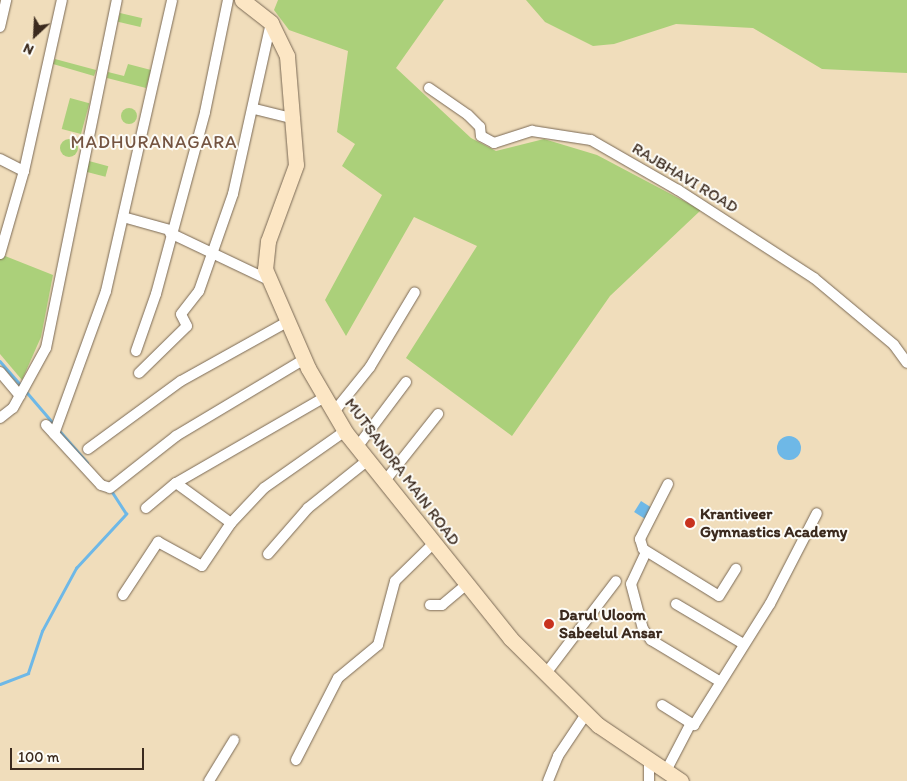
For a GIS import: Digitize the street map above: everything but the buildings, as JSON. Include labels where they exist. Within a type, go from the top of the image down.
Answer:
[{"type":"street","points":[[0,26],[6,0]]},
{"type":"street","points":[[0,254],[24,170],[62,0]]},
{"type":"street","points":[[0,418],[20,396],[46,348],[117,0]]},
{"type":"street","points":[[54,434],[90,344],[123,217],[172,0]]},
{"type":"street","points":[[136,351],[205,112],[228,0]]},
{"type":"street","name":"MUTSANDRA MAIN ROAD","points":[[242,0],[271,23],[285,46],[295,119],[296,166],[268,241],[267,279],[304,360],[345,430],[384,482],[510,638],[547,672],[586,714],[649,762],[681,781]]},
{"type":"street","points":[[271,23],[252,105],[256,109],[295,119]]},
{"type":"street","name":"RAJBHAVI ROAD","points":[[429,88],[468,115],[480,127],[481,136],[494,144],[532,131],[591,140],[678,190],[814,278],[894,345],[907,363]]},
{"type":"street","points":[[139,373],[185,330],[181,314],[199,291],[214,251],[256,109]]},
{"type":"street","points":[[0,159],[24,170]]},
{"type":"street","points":[[123,217],[170,232],[214,251],[267,279]]},
{"type":"street","points":[[334,413],[370,368],[415,292]]},
{"type":"street","points":[[88,449],[181,381],[285,322]]},
{"type":"street","points":[[46,425],[101,485],[110,488],[176,436],[304,360]]},
{"type":"street","points":[[0,372],[20,396]]},
{"type":"street","points":[[358,446],[406,382]]},
{"type":"street","points":[[146,508],[176,483],[325,397]]},
{"type":"street","points":[[384,482],[438,414]]},
{"type":"street","points":[[123,595],[158,542],[202,566],[231,523],[269,484],[345,430]]},
{"type":"street","points":[[268,554],[308,508],[368,460]]},
{"type":"street","points":[[176,483],[231,523]]},
{"type":"street","points":[[668,484],[640,540],[646,552],[719,596],[736,568]]},
{"type":"street","points":[[662,705],[694,725],[742,643],[770,604],[817,513]]},
{"type":"street","points":[[296,760],[338,678],[378,645],[395,581],[434,543]]},
{"type":"street","points":[[646,552],[631,584],[643,629],[652,640],[719,681]]},
{"type":"street","points":[[547,672],[616,581]]},
{"type":"street","points":[[430,604],[442,604],[467,584]]},
{"type":"street","points":[[676,604],[742,643]]},
{"type":"street","points":[[548,781],[558,756],[586,714]]},
{"type":"street","points":[[666,772],[691,723]]},
{"type":"street","points":[[208,781],[234,740]]},
{"type":"street","points":[[649,762],[649,781]]},
{"type":"green space","points":[[278,0],[444,0],[396,68],[471,138],[496,151],[544,139],[597,155],[701,210],[610,296],[512,436],[406,358],[477,246],[414,217],[346,336],[325,300],[382,195],[342,166],[355,144],[337,132],[348,51],[289,30],[274,10]]},
{"type":"green space","points":[[526,0],[907,0],[907,73],[822,69],[753,28],[676,24],[614,44],[593,46],[545,22]]},
{"type":"green space","points":[[120,13],[142,18],[140,27],[118,22]]},
{"type":"green space","points":[[55,59],[96,70],[94,76],[53,64]]},
{"type":"green space","points":[[128,64],[151,70],[146,88],[107,78],[108,72],[124,76]]},
{"type":"green space","points":[[70,98],[89,103],[81,134],[62,129]]},
{"type":"green space","points":[[129,108],[135,110],[137,116],[135,122],[129,124],[123,122],[121,116],[123,110]]},
{"type":"green space","points":[[65,139],[73,139],[78,144],[76,155],[65,157],[60,152],[60,144]]},
{"type":"green space","points":[[89,161],[108,166],[105,177],[86,172]]},
{"type":"green space","points":[[0,254],[53,275],[41,337],[22,380],[0,354]]},
{"type":"water","points":[[789,436],[798,439],[801,448],[798,457],[789,460],[780,457],[777,448],[780,439]]},
{"type":"water","points":[[641,501],[652,508],[645,519],[634,512]]},
{"type":"waterway","points":[[0,361],[22,386]]},
{"type":"waterway","points":[[25,390],[54,424]]},
{"type":"waterway","points":[[59,430],[87,462]]},
{"type":"waterway","points":[[0,684],[28,673],[42,631],[76,568],[126,514],[111,491]]},
{"type":"place","name":"Krantiveer Gymnastics Academy","points":[[690,523]]},
{"type":"place","name":"Darul Uloom Sabeelul Ansar","points":[[549,624]]},
{"type":"district","name":"MADHURANAGARA","points":[[154,142]]}]
